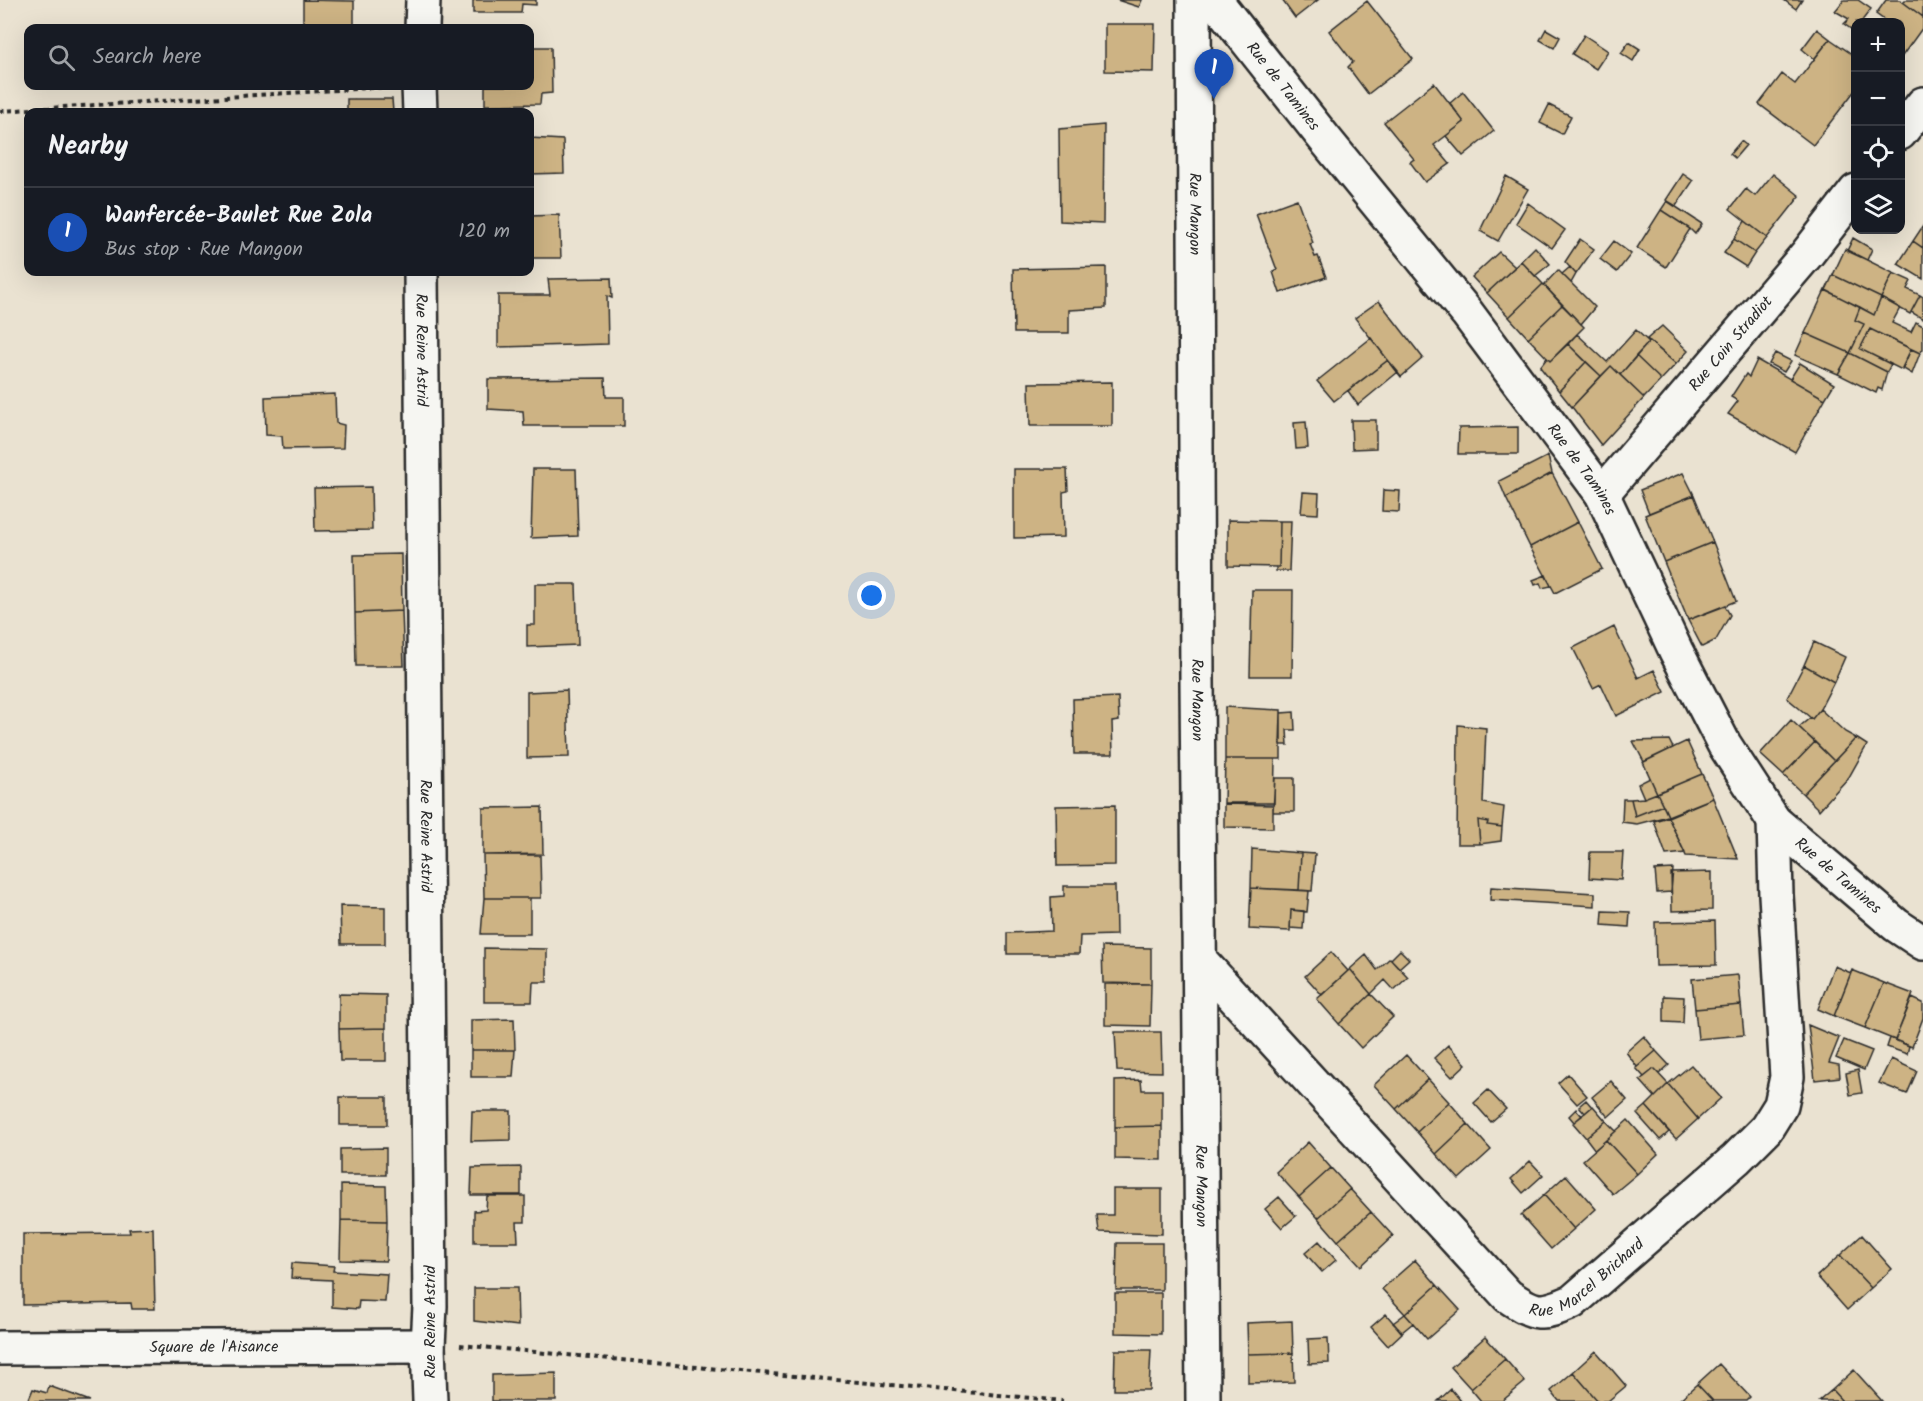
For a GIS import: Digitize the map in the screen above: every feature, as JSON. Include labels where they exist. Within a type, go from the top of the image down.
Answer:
[{"type":"street","points":[[422,24],[423,0]]},
{"type":"street","name":"Rue Mangon","points":[[1194,0],[1203,1401]]},
{"type":"street","name":"Rue de Tamines","points":[[1215,0],[1467,313],[1602,494],[1676,651],[1724,744],[1774,821],[1896,925],[1923,942]]},
{"type":"street","points":[[419,90],[420,108]]},
{"type":"street","points":[[1905,127],[1923,104]]},
{"type":"street","name":"Rue Coin Stradiot","points":[[1602,494],[1807,254],[1851,197]]},
{"type":"street","name":"Rue Reine Astrid","points":[[421,276],[430,1306],[443,1346],[430,1401]]},
{"type":"street","name":"Rue Marcel Brichard","points":[[1200,960],[1508,1296],[1528,1310],[1548,1312],[1572,1302],[1736,1159],[1766,1129],[1780,1105],[1787,1077],[1774,821]]},
{"type":"street","name":"Square de l'Aisance","points":[[0,1348],[443,1346]]},
{"type":"path","points":[[47,108],[332,90]]},
{"type":"path","points":[[0,111],[24,109]]},
{"type":"path","points":[[443,1346],[1063,1401]]},
{"type":"building","points":[[303,0],[354,1],[354,24],[303,24]]},
{"type":"building","points":[[473,0],[536,0],[536,5],[522,4],[521,13],[473,13]]},
{"type":"building","points":[[1117,0],[1142,0],[1139,7]]},
{"type":"building","points":[[1282,0],[1318,0],[1295,18]]},
{"type":"building","points":[[1784,0],[1802,0],[1796,9]]},
{"type":"building","points":[[1844,0],[1858,0],[1871,9],[1864,18],[1851,18],[1851,29],[1844,24],[1849,19],[1835,11]]},
{"type":"building","points":[[1886,0],[1900,0],[1923,17],[1923,27],[1905,52],[1905,18],[1882,18],[1876,14]]},
{"type":"building","points":[[1923,0],[1923,17],[1903,2]]},
{"type":"building","points":[[1367,1],[1413,59],[1368,94],[1348,67],[1353,62],[1329,31]]},
{"type":"building","points":[[1105,24],[1155,24],[1154,72],[1105,71]]},
{"type":"building","points":[[1546,29],[1560,37],[1554,48],[1540,40]]},
{"type":"building","points":[[1817,29],[1830,39],[1814,59],[1802,49]]},
{"type":"building","points":[[1584,35],[1608,51],[1596,69],[1572,54]]},
{"type":"building","points":[[1830,39],[1851,54],[1851,96],[1813,145],[1759,104],[1782,74],[1795,84]]},
{"type":"building","points":[[1629,42],[1640,49],[1633,61],[1621,53]]},
{"type":"building","points":[[534,47],[551,47],[552,93],[541,94],[540,104],[485,105],[485,90],[534,90]]},
{"type":"building","points":[[1434,83],[1464,122],[1434,145],[1450,164],[1425,182],[1410,162],[1414,159],[1384,122]]},
{"type":"building","points":[[1463,92],[1494,131],[1463,156],[1446,136],[1464,122],[1450,103]]},
{"type":"building","points":[[347,99],[392,99],[393,108],[347,108]]},
{"type":"building","points":[[1549,105],[1571,116],[1562,134],[1540,123]]},
{"type":"building","points":[[1104,125],[1103,223],[1060,221],[1059,129]]},
{"type":"building","points":[[534,138],[563,140],[564,173],[534,174]]},
{"type":"building","points":[[1741,141],[1746,145],[1735,158],[1730,154]]},
{"type":"building","points":[[1683,174],[1693,181],[1676,206],[1666,200]]},
{"type":"building","points":[[1773,174],[1800,196],[1767,238],[1730,209],[1746,189],[1755,196]]},
{"type":"building","points":[[1506,176],[1528,189],[1498,241],[1480,231]]},
{"type":"building","points":[[1297,199],[1313,243],[1310,244],[1315,257],[1318,256],[1326,277],[1280,293],[1273,272],[1277,270],[1256,214]]},
{"type":"building","points":[[1667,201],[1702,224],[1695,234],[1661,210]]},
{"type":"building","points":[[1528,203],[1565,230],[1552,248],[1516,223]]},
{"type":"building","points":[[1661,210],[1690,229],[1666,267],[1637,248]]},
{"type":"building","points":[[559,215],[561,258],[534,258],[534,216]]},
{"type":"building","points":[[1745,221],[1767,238],[1755,253],[1734,239]]},
{"type":"building","points":[[1923,226],[1923,248],[1913,241]]},
{"type":"building","points":[[1853,238],[1872,249],[1867,260],[1847,251]]},
{"type":"building","points":[[1580,239],[1594,249],[1576,274],[1565,262]]},
{"type":"building","points":[[1734,239],[1755,253],[1746,267],[1724,253]]},
{"type":"building","points":[[1614,241],[1631,254],[1617,272],[1600,259]]},
{"type":"building","points":[[1913,241],[1923,248],[1923,279],[1898,264]]},
{"type":"building","points":[[1535,247],[1550,264],[1535,276],[1521,261]]},
{"type":"building","points":[[1845,249],[1893,273],[1881,298],[1833,275]]},
{"type":"building","points":[[1499,252],[1515,267],[1487,293],[1472,277]]},
{"type":"building","points":[[1521,261],[1543,284],[1509,317],[1487,293]]},
{"type":"building","points":[[1106,267],[1106,308],[1069,310],[1069,333],[1014,333],[1013,269]]},
{"type":"building","points":[[1570,267],[1576,274],[1571,283],[1562,274]]},
{"type":"building","points":[[1558,270],[1595,307],[1581,324],[1544,285]]},
{"type":"building","points":[[1893,273],[1911,281],[1907,289],[1920,295],[1910,314],[1881,298]]},
{"type":"building","points":[[1833,275],[1881,298],[1874,315],[1826,290]]},
{"type":"building","points":[[611,278],[612,298],[607,296],[608,344],[498,347],[498,295],[550,295],[548,279]]},
{"type":"building","points":[[1543,284],[1562,305],[1528,338],[1509,317]]},
{"type":"building","points":[[1825,290],[1860,307],[1855,320],[1864,324],[1850,353],[1805,333]]},
{"type":"building","points":[[1920,295],[1923,297],[1923,319],[1911,312]]},
{"type":"building","points":[[1881,298],[1900,308],[1892,323],[1911,332],[1916,322],[1923,326],[1923,349],[1920,353],[1870,329],[1860,349],[1891,364],[1887,372],[1850,353],[1864,324],[1855,320],[1860,307],[1874,315]]},
{"type":"building","points":[[1379,301],[1423,358],[1401,377],[1355,318]]},
{"type":"building","points":[[1562,305],[1584,327],[1550,361],[1528,338]]},
{"type":"building","points":[[1662,326],[1688,351],[1676,364],[1647,339]]},
{"type":"building","points":[[1870,329],[1911,349],[1902,370],[1860,349]]},
{"type":"building","points":[[1636,330],[1649,342],[1620,375],[1611,366],[1601,376],[1568,344],[1577,334],[1607,362]]},
{"type":"building","points":[[1805,333],[1850,353],[1838,374],[1795,355]]},
{"type":"building","points":[[1371,338],[1388,360],[1334,401],[1317,381]]},
{"type":"building","points":[[1650,341],[1676,364],[1661,380],[1636,356]]},
{"type":"building","points":[[1568,344],[1586,362],[1559,391],[1540,367],[1547,358],[1550,361]]},
{"type":"building","points":[[1911,349],[1920,353],[1912,374],[1902,368]]},
{"type":"building","points":[[1775,353],[1791,361],[1784,372],[1769,364]]},
{"type":"building","points":[[1850,353],[1887,372],[1882,390],[1878,388],[1876,393],[1838,374]]},
{"type":"building","points":[[1636,356],[1661,380],[1644,398],[1620,375]]},
{"type":"building","points":[[1388,360],[1398,372],[1358,405],[1348,391]]},
{"type":"building","points":[[1757,360],[1825,399],[1795,452],[1728,414],[1738,401],[1731,397],[1746,374],[1749,377]]},
{"type":"building","points":[[1586,362],[1601,376],[1572,407],[1559,391]]},
{"type":"building","points":[[1800,363],[1834,384],[1825,399],[1790,379]]},
{"type":"building","points":[[1611,366],[1644,398],[1601,445],[1572,407]]},
{"type":"building","points":[[605,378],[606,397],[624,397],[624,426],[524,426],[523,411],[488,409],[488,379]]},
{"type":"building","points":[[1112,382],[1112,426],[1030,426],[1029,383]]},
{"type":"building","points":[[335,394],[336,423],[344,425],[343,448],[283,449],[282,436],[266,435],[265,397]]},
{"type":"building","points":[[1351,420],[1376,420],[1376,448],[1352,449]]},
{"type":"building","points":[[1306,422],[1308,448],[1296,449],[1294,423]]},
{"type":"building","points":[[1518,427],[1518,454],[1458,454],[1459,428]]},
{"type":"building","points":[[1548,456],[1552,473],[1506,498],[1499,481]]},
{"type":"building","points":[[533,469],[576,469],[578,536],[531,538]]},
{"type":"building","points":[[1014,469],[1067,469],[1068,491],[1063,492],[1064,537],[1014,538]]},
{"type":"building","points":[[1552,473],[1578,522],[1530,547],[1506,498]]},
{"type":"building","points":[[1683,473],[1694,495],[1649,513],[1640,490]]},
{"type":"building","points":[[371,487],[372,530],[315,531],[314,488]]},
{"type":"building","points":[[1383,490],[1400,491],[1399,512],[1382,511]]},
{"type":"building","points":[[1303,492],[1319,493],[1318,514],[1301,513]]},
{"type":"building","points":[[1694,495],[1713,542],[1664,562],[1645,515]]},
{"type":"building","points":[[1228,520],[1280,521],[1279,567],[1228,566]]},
{"type":"building","points":[[1280,521],[1291,521],[1289,571],[1276,571],[1276,567],[1279,567]]},
{"type":"building","points":[[1578,522],[1602,569],[1555,593],[1530,547]]},
{"type":"building","points":[[1713,542],[1736,601],[1688,620],[1664,562]]},
{"type":"building","points":[[401,554],[402,611],[355,613],[354,555]]},
{"type":"building","points":[[1546,575],[1551,586],[1542,588],[1540,583],[1535,585],[1533,580]]},
{"type":"building","points":[[535,584],[576,584],[578,645],[527,647],[527,625],[535,625]]},
{"type":"building","points":[[1252,590],[1293,590],[1292,676],[1250,676]]},
{"type":"building","points":[[1725,606],[1730,615],[1716,640],[1702,647],[1688,620]]},
{"type":"building","points":[[402,611],[404,666],[356,666],[355,613]]},
{"type":"building","points":[[1614,627],[1638,678],[1654,670],[1665,692],[1616,716],[1601,684],[1593,688],[1573,648]]},
{"type":"building","points":[[1814,642],[1845,657],[1834,682],[1804,665]]},
{"type":"building","points":[[1804,665],[1834,682],[1812,719],[1787,698]]},
{"type":"building","points":[[567,690],[569,757],[527,758],[527,692]]},
{"type":"building","points":[[1118,697],[1119,721],[1112,722],[1113,754],[1074,754],[1073,699]]},
{"type":"building","points":[[1225,707],[1281,710],[1281,759],[1225,759]]},
{"type":"building","points":[[1820,709],[1845,732],[1856,738],[1834,761],[1799,727],[1810,718],[1812,719]]},
{"type":"building","points":[[1294,712],[1295,730],[1287,730],[1288,745],[1280,745],[1281,713]]},
{"type":"building","points":[[1791,720],[1815,742],[1783,775],[1760,754]]},
{"type":"building","points":[[1458,725],[1486,728],[1483,803],[1504,807],[1502,827],[1487,825],[1488,822],[1478,820],[1480,844],[1457,844]]},
{"type":"building","points":[[1856,738],[1867,745],[1849,777],[1819,810],[1803,794]]},
{"type":"building","points":[[1669,740],[1673,748],[1644,762],[1633,741]]},
{"type":"building","points":[[1687,741],[1702,774],[1657,793],[1643,762]]},
{"type":"building","points":[[1815,742],[1834,761],[1803,794],[1783,775]]},
{"type":"building","points":[[1225,759],[1275,759],[1274,805],[1273,803],[1224,803]]},
{"type":"building","points":[[1702,774],[1713,798],[1668,816],[1657,793]]},
{"type":"building","points":[[1275,778],[1294,778],[1294,812],[1273,812]]},
{"type":"building","points":[[1650,778],[1657,793],[1644,798],[1638,784]]},
{"type":"building","points":[[1657,793],[1663,805],[1635,816],[1631,799],[1644,798]]},
{"type":"building","points":[[1713,798],[1738,859],[1686,856],[1668,817]]},
{"type":"building","points":[[1623,799],[1631,799],[1635,816],[1663,805],[1668,816],[1637,824],[1622,822]]},
{"type":"building","points":[[1224,804],[1273,805],[1273,828],[1224,827]]},
{"type":"building","points":[[1115,805],[1115,865],[1057,866],[1056,806]]},
{"type":"building","points":[[542,807],[543,854],[483,855],[483,808]]},
{"type":"building","points":[[1668,817],[1685,853],[1666,855],[1654,821]]},
{"type":"building","points":[[1478,820],[1488,822],[1487,825],[1502,827],[1501,841],[1480,844]]},
{"type":"building","points":[[1252,849],[1301,853],[1299,890],[1251,888]]},
{"type":"building","points":[[1590,852],[1623,852],[1621,880],[1589,878]]},
{"type":"building","points":[[1301,853],[1315,854],[1312,891],[1299,890]]},
{"type":"building","points":[[483,855],[540,855],[541,898],[484,898]]},
{"type":"building","points":[[1673,869],[1671,892],[1657,893],[1655,870]]},
{"type":"building","points":[[1712,872],[1712,910],[1672,911],[1671,873]]},
{"type":"building","points":[[1064,886],[1115,886],[1116,935],[1080,936],[1079,954],[1007,954],[1007,933],[1052,931],[1051,897],[1064,896]]},
{"type":"building","points":[[1491,887],[1595,893],[1595,906],[1490,900]]},
{"type":"building","points":[[1251,888],[1309,891],[1307,912],[1291,910],[1290,931],[1249,929]]},
{"type":"building","points":[[484,898],[530,898],[530,934],[481,934]]},
{"type":"building","points":[[340,906],[385,907],[385,944],[341,944]]},
{"type":"building","points":[[1291,910],[1304,911],[1303,929],[1290,928]]},
{"type":"building","points":[[1603,911],[1630,912],[1629,927],[1602,925]]},
{"type":"building","points":[[1715,921],[1716,965],[1656,966],[1655,922]]},
{"type":"building","points":[[1102,947],[1151,948],[1151,984],[1103,983]]},
{"type":"building","points":[[484,948],[547,949],[547,982],[533,982],[532,1002],[484,1002]]},
{"type":"building","points":[[1400,950],[1409,959],[1399,968],[1391,959]]},
{"type":"building","points":[[1331,952],[1348,971],[1322,995],[1305,976]]},
{"type":"building","points":[[1366,955],[1377,970],[1390,958],[1408,977],[1394,990],[1385,980],[1371,994],[1350,969]]},
{"type":"building","points":[[1834,966],[1851,973],[1834,1016],[1818,1009]]},
{"type":"building","points":[[1350,969],[1371,994],[1339,1024],[1317,999]]},
{"type":"building","points":[[1852,970],[1884,983],[1865,1028],[1834,1016]]},
{"type":"building","points":[[1738,975],[1741,1005],[1695,1009],[1692,979]]},
{"type":"building","points":[[1884,983],[1913,994],[1895,1040],[1865,1028]]},
{"type":"building","points":[[1105,984],[1151,984],[1150,1026],[1105,1025]]},
{"type":"building","points":[[339,994],[386,995],[386,1028],[339,1029]]},
{"type":"building","points":[[1371,994],[1393,1017],[1361,1048],[1339,1024]]},
{"type":"building","points":[[1664,996],[1684,997],[1683,1023],[1664,1022]]},
{"type":"building","points":[[1912,998],[1923,1003],[1923,1018],[1912,1047],[1895,1040]]},
{"type":"building","points":[[1741,1005],[1744,1035],[1698,1039],[1695,1009]]},
{"type":"building","points":[[514,1019],[515,1050],[471,1050],[471,1020]]},
{"type":"building","points":[[1808,1025],[1839,1038],[1829,1063],[1839,1065],[1840,1077],[1815,1080]]},
{"type":"building","points":[[386,1028],[386,1061],[340,1061],[339,1029]]},
{"type":"building","points":[[1115,1032],[1161,1032],[1162,1072],[1117,1071]]},
{"type":"building","points":[[1644,1036],[1656,1051],[1637,1067],[1626,1052]]},
{"type":"building","points":[[1890,1038],[1909,1046],[1907,1054],[1887,1047]]},
{"type":"building","points":[[1844,1040],[1872,1051],[1864,1070],[1836,1058]]},
{"type":"building","points":[[1448,1045],[1466,1064],[1452,1077],[1434,1058]]},
{"type":"building","points":[[471,1050],[515,1050],[513,1077],[471,1077]]},
{"type":"building","points":[[1656,1051],[1669,1065],[1659,1074],[1654,1069],[1644,1077],[1636,1068]]},
{"type":"building","points":[[1406,1055],[1428,1079],[1396,1109],[1374,1085]]},
{"type":"building","points":[[1891,1059],[1917,1071],[1907,1094],[1879,1083]]},
{"type":"building","points":[[1691,1065],[1721,1098],[1698,1119],[1668,1084]]},
{"type":"building","points":[[1654,1069],[1668,1084],[1655,1097],[1640,1080]]},
{"type":"building","points":[[1858,1070],[1862,1093],[1850,1095],[1846,1073]]},
{"type":"building","points":[[1568,1074],[1587,1096],[1577,1104],[1558,1083]]},
{"type":"building","points":[[1428,1079],[1449,1102],[1417,1132],[1396,1109]]},
{"type":"building","points":[[1141,1080],[1142,1090],[1162,1090],[1162,1126],[1115,1127],[1115,1081]]},
{"type":"building","points":[[1611,1081],[1627,1100],[1608,1117],[1592,1097]]},
{"type":"building","points":[[1668,1084],[1698,1119],[1676,1139],[1646,1106]]},
{"type":"building","points":[[1488,1090],[1506,1109],[1491,1122],[1474,1103]]},
{"type":"building","points":[[340,1097],[387,1097],[387,1125],[340,1125]]},
{"type":"building","points":[[1586,1100],[1592,1107],[1585,1113],[1579,1106]]},
{"type":"building","points":[[1449,1102],[1468,1124],[1436,1154],[1417,1132]]},
{"type":"building","points":[[1593,1106],[1606,1121],[1586,1138],[1573,1123]]},
{"type":"building","points":[[1646,1106],[1669,1132],[1660,1140],[1637,1114]]},
{"type":"building","points":[[1576,1109],[1582,1116],[1574,1122],[1569,1116]]},
{"type":"building","points":[[472,1111],[511,1111],[511,1140],[471,1141]]},
{"type":"building","points":[[1628,1120],[1658,1154],[1637,1174],[1606,1140]]},
{"type":"building","points":[[1606,1121],[1616,1131],[1595,1150],[1586,1138]]},
{"type":"building","points":[[1468,1124],[1491,1150],[1459,1179],[1436,1154]]},
{"type":"building","points":[[1162,1126],[1162,1160],[1115,1159],[1115,1127]]},
{"type":"building","points":[[1606,1140],[1637,1174],[1613,1194],[1583,1160]]},
{"type":"building","points":[[1308,1142],[1331,1168],[1299,1197],[1276,1172]]},
{"type":"building","points":[[386,1148],[386,1175],[340,1175],[340,1149]]},
{"type":"building","points":[[1530,1161],[1543,1175],[1523,1193],[1511,1179]]},
{"type":"building","points":[[521,1167],[521,1195],[471,1195],[472,1168]]},
{"type":"building","points":[[1331,1168],[1350,1189],[1318,1218],[1299,1197]]},
{"type":"building","points":[[1566,1175],[1596,1209],[1574,1229],[1544,1195]]},
{"type":"building","points":[[341,1185],[386,1186],[387,1221],[341,1220]]},
{"type":"building","points":[[1113,1189],[1162,1189],[1162,1234],[1099,1232],[1097,1215],[1113,1215]]},
{"type":"building","points":[[1350,1189],[1371,1212],[1338,1241],[1318,1218]]},
{"type":"building","points":[[1544,1195],[1574,1229],[1551,1249],[1521,1215]]},
{"type":"building","points":[[487,1196],[525,1196],[525,1222],[517,1222],[518,1242],[474,1242],[474,1211],[486,1210]]},
{"type":"building","points":[[1279,1197],[1296,1216],[1282,1228],[1265,1209]]},
{"type":"building","points":[[1371,1212],[1393,1236],[1361,1266],[1338,1241]]},
{"type":"building","points":[[341,1220],[387,1221],[386,1261],[340,1260]]},
{"type":"building","points":[[153,1228],[155,1309],[132,1309],[131,1303],[23,1305],[23,1234],[130,1233],[129,1229]]},
{"type":"building","points":[[1862,1235],[1892,1269],[1871,1288],[1840,1255]]},
{"type":"building","points":[[1319,1241],[1336,1260],[1322,1272],[1305,1253]]},
{"type":"building","points":[[1117,1243],[1162,1243],[1162,1290],[1116,1290]]},
{"type":"building","points":[[1840,1255],[1871,1288],[1847,1310],[1817,1276]]},
{"type":"building","points":[[1415,1260],[1437,1285],[1405,1314],[1382,1289]]},
{"type":"building","points":[[292,1263],[334,1266],[333,1271],[387,1274],[385,1302],[359,1301],[358,1309],[332,1307],[332,1280],[291,1278]]},
{"type":"building","points":[[1437,1285],[1460,1310],[1427,1339],[1405,1314]]},
{"type":"building","points":[[474,1288],[517,1288],[518,1326],[474,1321]]},
{"type":"building","points":[[1115,1293],[1161,1293],[1161,1334],[1115,1333]]},
{"type":"building","points":[[1386,1314],[1402,1333],[1388,1346],[1371,1327]]},
{"type":"building","points":[[1405,1314],[1413,1323],[1402,1332],[1393,1323]]},
{"type":"building","points":[[1292,1321],[1293,1353],[1248,1354],[1247,1323]]},
{"type":"building","points":[[1485,1337],[1505,1359],[1471,1389],[1451,1367]]},
{"type":"building","points":[[1328,1338],[1329,1363],[1309,1364],[1308,1339]]},
{"type":"building","points":[[1115,1350],[1151,1350],[1149,1390],[1114,1390]]},
{"type":"building","points":[[1596,1351],[1626,1386],[1608,1401],[1598,1401],[1573,1372]]},
{"type":"building","points":[[1293,1353],[1294,1382],[1248,1383],[1248,1354]]},
{"type":"building","points":[[1505,1359],[1525,1382],[1502,1401],[1481,1401],[1471,1389]]},
{"type":"building","points":[[1719,1364],[1750,1397],[1746,1401],[1713,1401],[1697,1384]]},
{"type":"building","points":[[1854,1370],[1882,1401],[1842,1401],[1832,1390]]},
{"type":"building","points":[[1573,1372],[1598,1401],[1559,1401],[1551,1391]]},
{"type":"building","points":[[556,1373],[556,1401],[492,1401],[492,1375]]},
{"type":"building","points":[[1697,1384],[1713,1401],[1678,1401]]},
{"type":"building","points":[[49,1386],[90,1401],[28,1401],[33,1389],[47,1393]]},
{"type":"building","points":[[1451,1389],[1461,1401],[1438,1401]]},
{"type":"building","points":[[1832,1390],[1842,1401],[1819,1401]]},
{"type":"place","name":"Wanfercée-Baulet Rue Zola","points":[[1214,99]]}]
